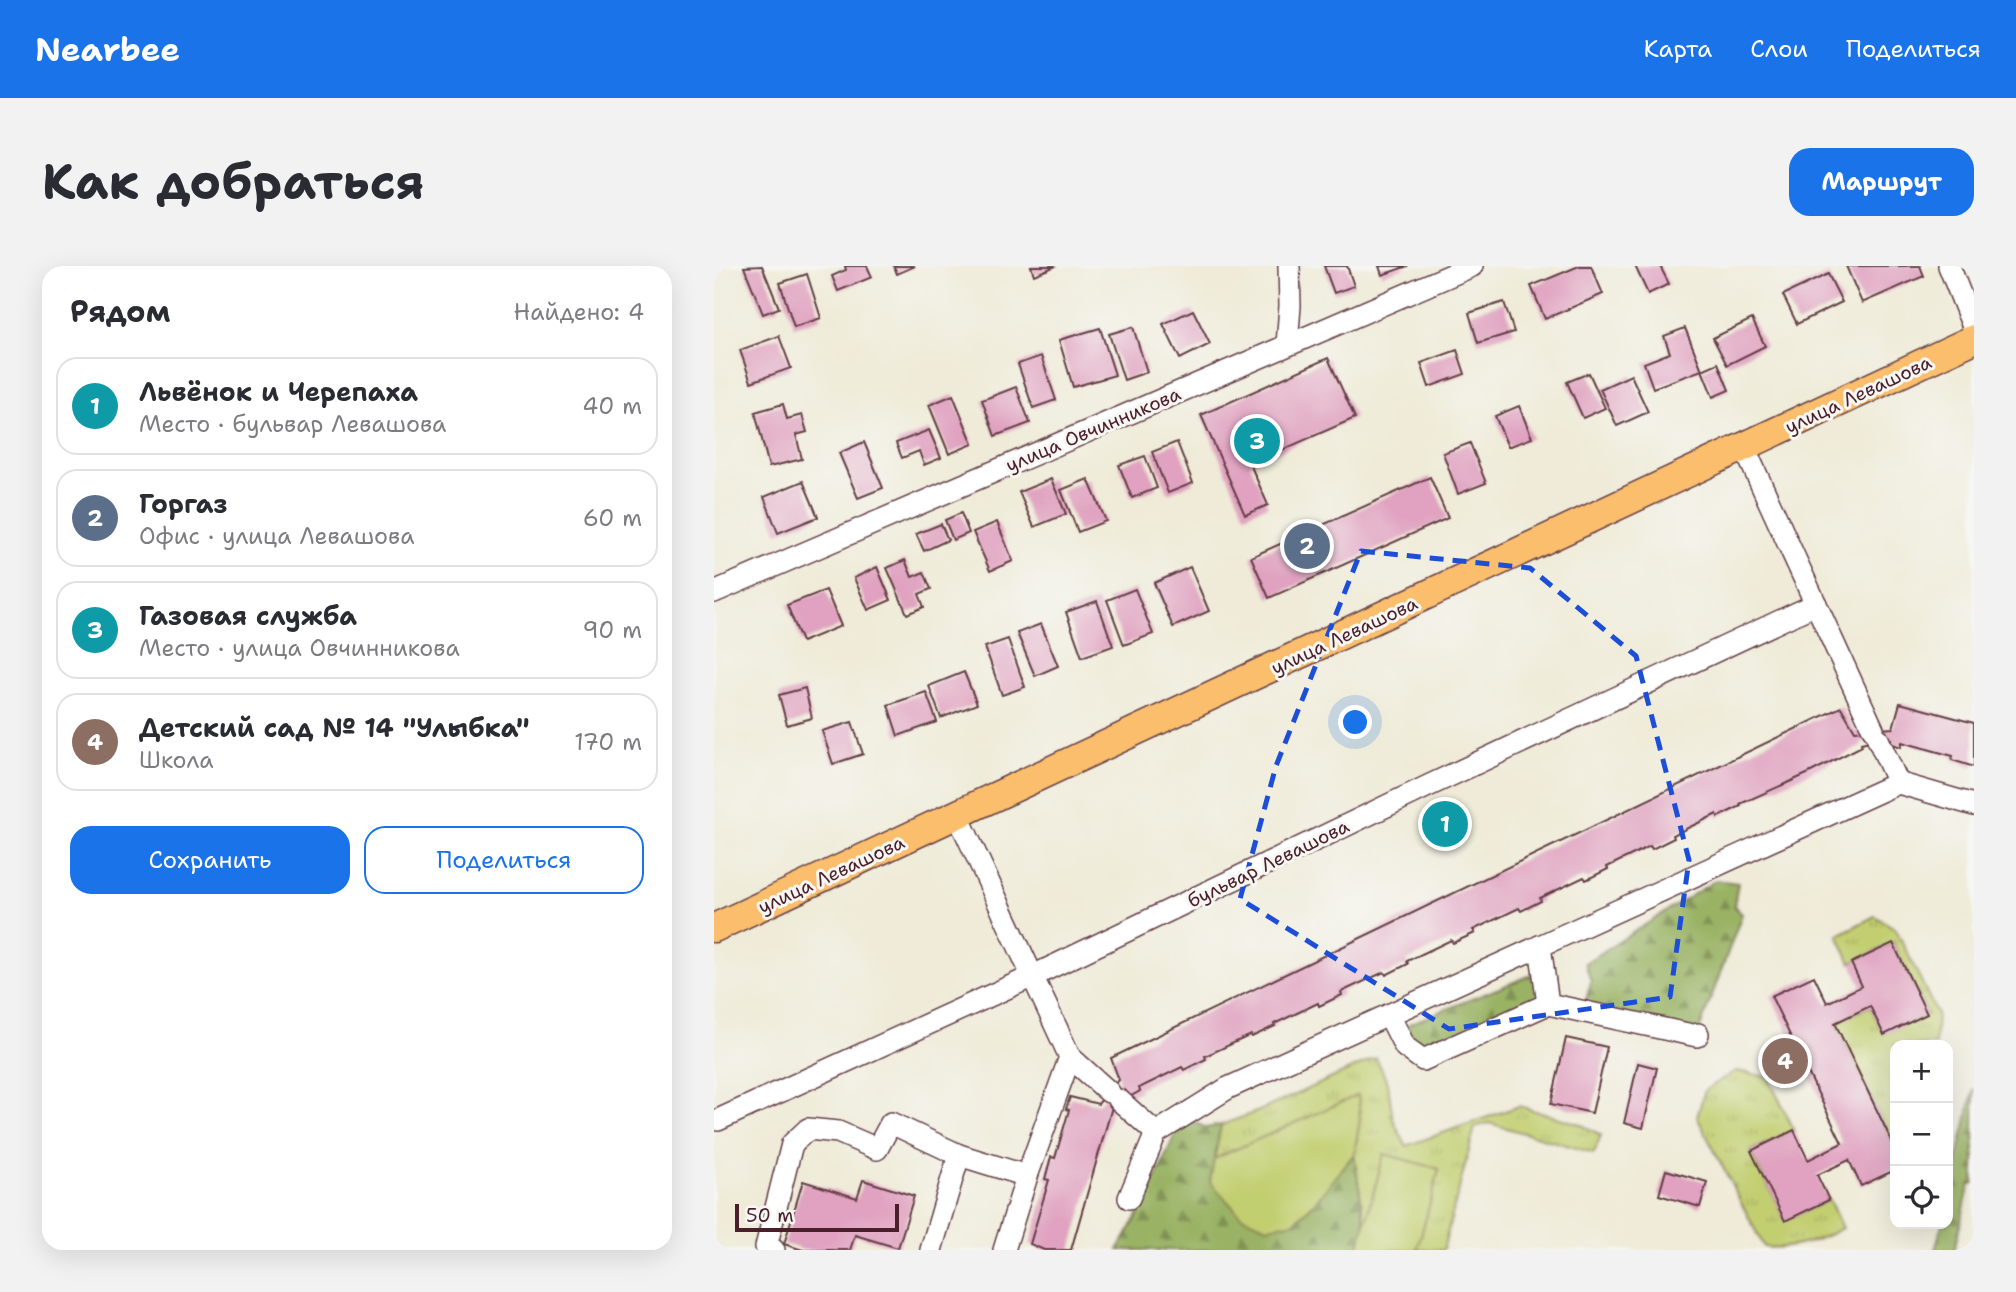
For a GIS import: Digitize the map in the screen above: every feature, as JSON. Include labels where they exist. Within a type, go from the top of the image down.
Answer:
[{"type":"main road","name":"улица Левашова","points":[[714,928],[1974,339]]},
{"type":"street","points":[[1287,345],[1289,266]]},
{"type":"street","name":"улица Овчинникова","points":[[714,592],[1472,266]]},
{"type":"street","points":[[1949,266],[1974,329]]},
{"type":"street","points":[[1744,447],[1898,783]]},
{"type":"street","name":"бульвар Левашова","points":[[718,1120],[1033,976],[1816,604]]},
{"type":"street","points":[[1129,1198],[1156,1133],[1228,1088],[1898,783],[1974,805]]},
{"type":"street","points":[[958,816],[1070,1057],[1156,1133]]},
{"type":"street","points":[[1540,946],[1548,1004]]},
{"type":"street","points":[[1389,1015],[1405,1047],[1423,1060],[1548,1004],[1698,1034]]},
{"type":"street","points":[[1004,1250],[1027,1176],[1070,1057]]},
{"type":"street","points":[[774,1250],[765,1247],[792,1144],[808,1129],[838,1132],[877,1149],[891,1123],[960,1155],[1027,1176]]},
{"type":"street","points":[[931,1250],[960,1155]]},
{"type":"highlighted area","points":[[1361,551],[1530,568],[1636,656],[1689,860],[1670,997],[1449,1029],[1240,899],[1276,766]]},
{"type":"green space","points":[[1716,880],[1738,883],[1734,906],[1742,914],[1697,1036],[1585,1004],[1591,981],[1585,963]]},
{"type":"green space","points":[[1875,916],[1896,929],[1937,1014],[1935,1040],[1890,1040],[1890,1138],[1835,1023],[1870,1006],[1884,1034],[1927,1014],[1893,943],[1851,963],[1838,935]]},
{"type":"green space","points":[[1544,970],[1548,1004],[1423,1060],[1405,1047],[1409,1024]]},
{"type":"green space","points":[[1376,1058],[1387,1085],[1394,1121],[1406,1146],[1519,1106],[1580,1124],[1601,1135],[1594,1153],[1489,1123],[1475,1127],[1443,1250],[1417,1250],[1439,1169],[1384,1154],[1365,1226],[1354,1154],[1360,1120],[1358,1096],[1214,1159],[1221,1125],[1259,1111]]},
{"type":"green space","points":[[1736,1071],[1768,1077],[1794,1130],[1751,1151],[1785,1220],[1829,1200],[1842,1228],[1804,1244],[1764,1247],[1697,1117],[1705,1090]]},
{"type":"green space","points":[[1974,1088],[1974,1184],[1970,1184],[1954,1250],[1935,1250],[1941,1229],[1953,1229],[1953,1177]]},
{"type":"green space","points":[[1358,1095],[1360,1120],[1354,1154],[1315,1202],[1294,1222],[1268,1227],[1241,1216],[1210,1182],[1214,1159]]},
{"type":"green space","points":[[1183,1116],[1206,1128],[1221,1125],[1210,1182],[1295,1222],[1354,1154],[1365,1226],[1358,1250],[1118,1250],[1145,1203]]},
{"type":"green space","points":[[1384,1154],[1439,1169],[1417,1250],[1358,1250]]},
{"type":"building","points":[[762,266],[779,308],[763,314],[744,267]]},
{"type":"building","points":[[845,266],[867,266],[872,277],[838,291],[832,276],[846,270]]},
{"type":"building","points":[[894,266],[915,266],[897,274]]},
{"type":"building","points":[[1031,266],[1056,266],[1034,275]]},
{"type":"building","points":[[1324,266],[1347,266],[1354,286],[1334,293]]},
{"type":"building","points":[[1379,266],[1408,266],[1382,275]]},
{"type":"building","points":[[1579,266],[1591,266],[1603,294],[1545,319],[1531,286]]},
{"type":"building","points":[[1635,266],[1660,266],[1669,284],[1648,294]]},
{"type":"building","points":[[1846,266],[1920,266],[1924,276],[1862,303]]},
{"type":"building","points":[[807,274],[821,318],[794,327],[780,283]]},
{"type":"building","points":[[1828,274],[1842,302],[1797,324],[1783,295]]},
{"type":"building","points":[[1504,302],[1514,332],[1478,343],[1469,313]]},
{"type":"building","points":[[1193,310],[1210,344],[1180,359],[1163,324]]},
{"type":"building","points":[[1752,319],[1765,346],[1727,365],[1713,338]]},
{"type":"building","points":[[1133,327],[1147,372],[1124,380],[1109,334]]},
{"type":"building","points":[[1100,328],[1115,375],[1073,387],[1059,340]]},
{"type":"building","points":[[1685,328],[1702,370],[1653,388],[1644,363],[1670,353],[1664,336]]},
{"type":"building","points":[[779,336],[791,368],[751,382],[740,350]]},
{"type":"building","points":[[1457,350],[1465,374],[1429,387],[1421,363]]},
{"type":"building","points":[[1041,356],[1056,400],[1033,408],[1018,364]]},
{"type":"building","points":[[1328,358],[1355,418],[1250,464],[1268,505],[1245,515],[1201,415]]},
{"type":"building","points":[[1718,363],[1729,390],[1713,397],[1702,370]]},
{"type":"building","points":[[1589,373],[1605,408],[1583,418],[1567,382]]},
{"type":"building","points":[[1631,375],[1648,412],[1617,426],[1600,389]]},
{"type":"building","points":[[1016,387],[1030,423],[995,436],[982,400]]},
{"type":"building","points":[[953,395],[973,444],[949,454],[929,405]]},
{"type":"building","points":[[783,404],[787,419],[802,415],[807,432],[796,435],[802,459],[769,467],[755,412]]},
{"type":"building","points":[[1519,406],[1532,438],[1508,447],[1495,416]]},
{"type":"building","points":[[929,430],[941,458],[924,465],[919,451],[902,458],[896,443]]},
{"type":"building","points":[[864,442],[883,488],[858,498],[839,453]]},
{"type":"building","points":[[1177,442],[1193,483],[1168,493],[1152,452]]},
{"type":"building","points":[[1470,443],[1486,483],[1458,494],[1443,453]]},
{"type":"building","points":[[1145,456],[1157,488],[1132,498],[1119,465]]},
{"type":"building","points":[[1430,477],[1448,518],[1269,598],[1251,557]]},
{"type":"building","points":[[1051,479],[1066,514],[1034,527],[1019,492]]},
{"type":"building","points":[[1088,479],[1106,521],[1078,532],[1061,490]]},
{"type":"building","points":[[803,481],[818,517],[778,533],[764,497]]},
{"type":"building","points":[[961,513],[969,533],[953,540],[945,520]]},
{"type":"building","points":[[997,522],[1013,561],[990,571],[973,532]]},
{"type":"building","points":[[941,524],[948,540],[924,551],[916,534]]},
{"type":"building","points":[[905,560],[912,577],[924,572],[931,589],[919,594],[924,607],[907,614],[887,568]]},
{"type":"building","points":[[877,567],[891,600],[868,610],[854,578]]},
{"type":"building","points":[[1190,567],[1209,611],[1173,627],[1154,583]]},
{"type":"building","points":[[1135,589],[1153,634],[1124,645],[1107,600]]},
{"type":"building","points":[[826,590],[841,626],[802,642],[787,605]]},
{"type":"building","points":[[1097,601],[1113,646],[1082,657],[1066,612]]},
{"type":"building","points":[[1041,624],[1058,666],[1035,676],[1017,633]]},
{"type":"building","points":[[1008,639],[1025,687],[1002,695],[985,647]]},
{"type":"building","points":[[964,672],[977,704],[941,718],[929,686]]},
{"type":"building","points":[[805,688],[812,718],[787,725],[779,695]]},
{"type":"building","points":[[926,692],[937,722],[898,736],[888,705]]},
{"type":"building","points":[[1900,703],[1974,723],[1974,767],[1952,760],[1953,756],[1902,742],[1901,747],[1890,743],[1891,739],[1861,743],[1862,746],[1807,774],[1740,804],[1741,806],[1718,817],[1717,814],[1673,835],[1674,838],[1652,849],[1650,846],[1586,880],[1584,877],[1540,898],[1541,901],[1521,911],[1519,908],[1473,930],[1475,933],[1453,943],[1451,940],[1407,961],[1408,964],[1386,975],[1384,972],[1341,992],[1342,995],[1319,1006],[1318,1003],[1252,1037],[1251,1035],[1205,1056],[1206,1059],[1184,1070],[1182,1067],[1139,1088],[1140,1091],[1112,1107],[1071,1250],[1044,1250],[1030,1244],[1049,1180],[1045,1179],[1051,1157],[1055,1158],[1069,1110],[1066,1109],[1070,1097],[1098,1104],[1119,1080],[1111,1058],[1841,707],[1855,731],[1893,728]]},
{"type":"building","points":[[852,722],[863,754],[833,764],[822,731]]},
{"type":"building","points":[[1893,943],[1927,1014],[1884,1035],[1870,1006],[1835,1023],[1890,1138],[1890,1172],[1861,1186],[1849,1160],[1817,1175],[1829,1200],[1785,1221],[1751,1151],[1794,1130],[1808,1160],[1842,1143],[1771,996],[1814,976],[1827,1003],[1862,986],[1851,963]]},
{"type":"building","points":[[1566,1038],[1607,1047],[1592,1113],[1551,1104]]},
{"type":"building","points":[[1638,1063],[1657,1068],[1643,1128],[1624,1123]]},
{"type":"building","points":[[1666,1170],[1707,1182],[1700,1207],[1659,1195]]},
{"type":"building","points":[[863,1180],[914,1196],[898,1248],[855,1235],[850,1250],[803,1250],[784,1244],[803,1181],[857,1198]]},
{"type":"place","name":"Газовая служба","points":[[1257,441]]},
{"type":"place","name":"Горгаз","points":[[1307,546]]},
{"type":"place","name":"Львёнок и Черепаха","points":[[1445,824]]},
{"type":"place","name":"Детский сад № 14 \"Улыбка\"","points":[[1785,1061]]}]
